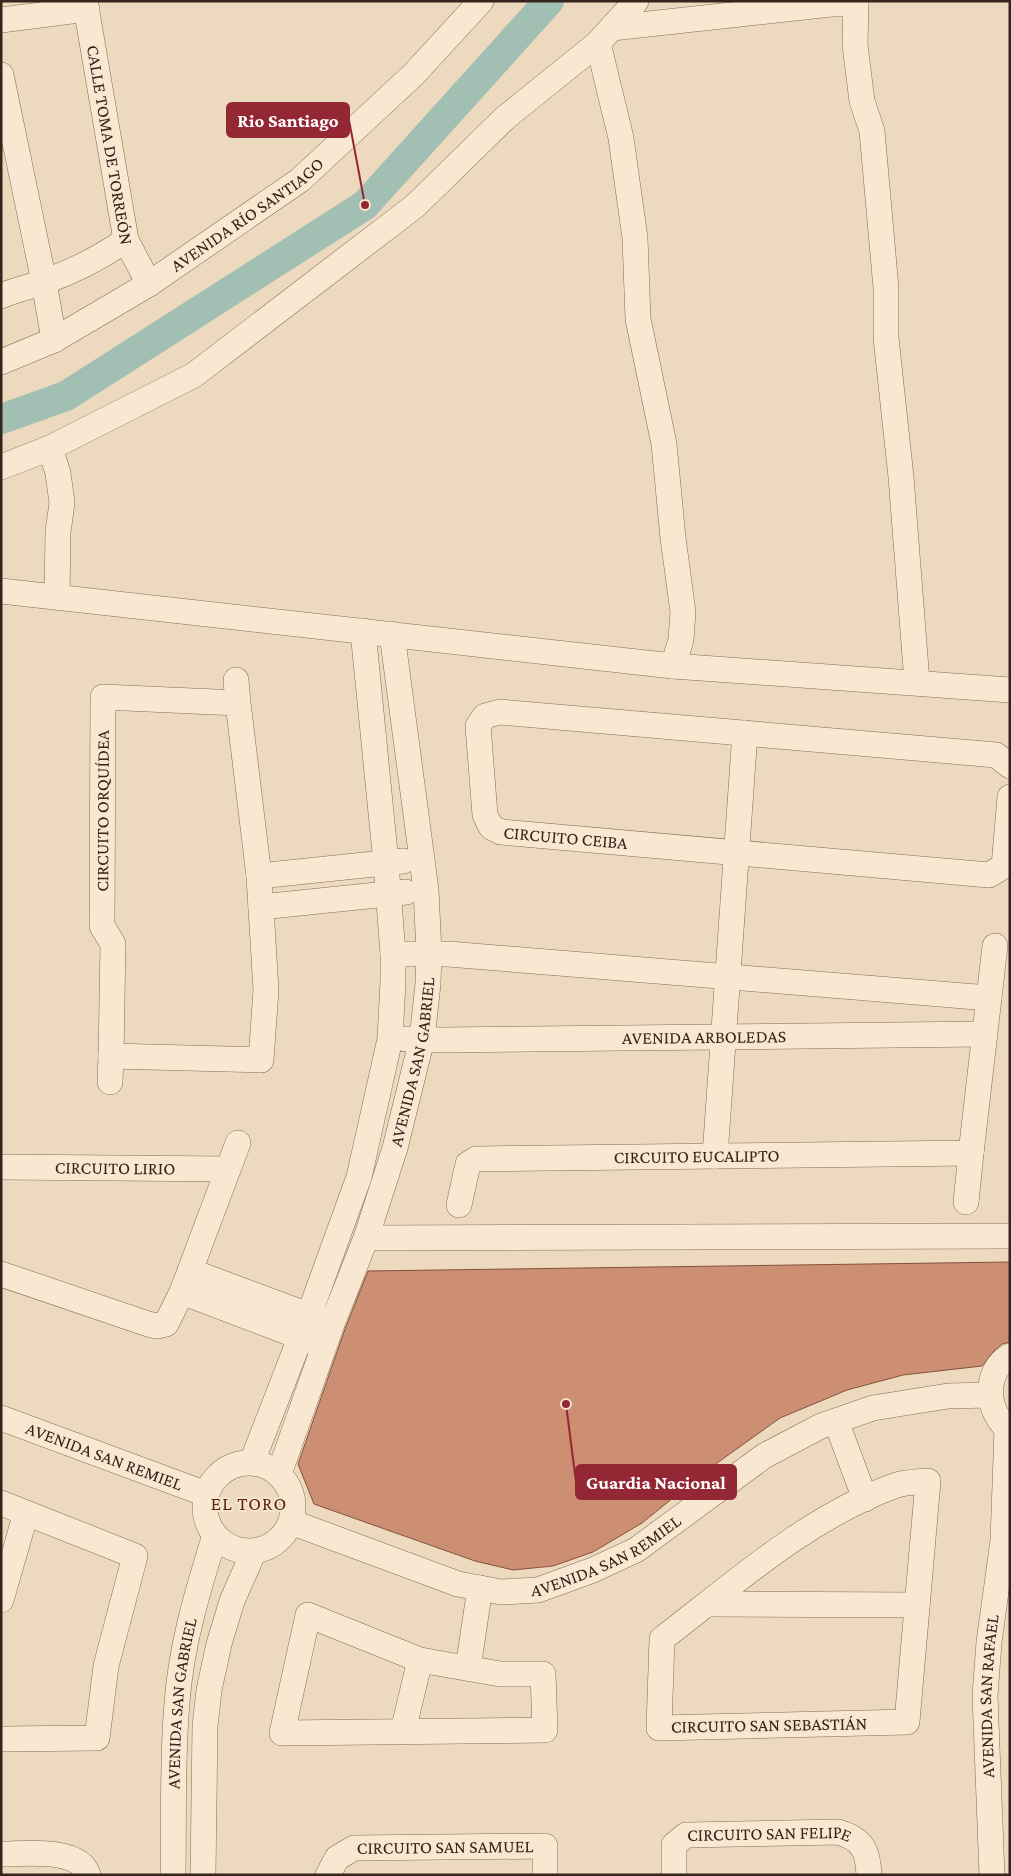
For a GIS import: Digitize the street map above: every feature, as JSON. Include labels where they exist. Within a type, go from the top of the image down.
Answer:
[{"type":"street","name":"AVENIDA RÍO SANTIAGO","points":[[1,362],[54,340],[149,284],[300,180],[414,74],[481,1]]},
{"type":"street","points":[[1,467],[50,448],[194,375],[415,206],[506,118],[605,36],[636,1]]},
{"type":"street","points":[[605,36],[831,4],[856,3],[855,46],[862,101],[872,131],[886,288],[886,338],[901,477],[918,682]]},
{"type":"street","name":"CALLE TOMA DE TORREÓN","points":[[86,5],[126,240],[149,284]]},
{"type":"street","points":[[1,20],[86,5]]},
{"type":"street","points":[[605,36],[635,238],[638,318],[664,444],[673,538],[683,612],[681,640],[673,666]]},
{"type":"street","points":[[1,75],[44,282],[54,340]]},
{"type":"street","points":[[1,296],[21,287],[44,282],[76,270],[106,254],[126,240]]},
{"type":"street","points":[[50,448],[58,473],[62,503],[58,532],[58,596]]},
{"type":"street","points":[[1,590],[673,666],[1010,690]]},
{"type":"street","name":"AVENIDA SAN GABRIEL","points":[[279,1474],[316,1330],[359,1177],[390,1039],[393,982],[389,894],[363,631]]},
{"type":"street","name":"AVENIDA SAN GABRIEL","points":[[252,1462],[316,1330],[366,1238],[395,1148],[422,1039],[428,984],[429,953],[426,890],[392,634]]},
{"type":"street","name":"CIRCUITO ORQUÍDEA","points":[[110,1082],[113,944],[102,926],[103,697],[237,691],[259,876],[266,990],[261,1060],[111,1056]]},
{"type":"street","name":"CIRCUITO CEIBA","points":[[1010,766],[996,755],[500,712],[486,716],[478,726],[485,815],[491,827],[501,832],[989,874],[1004,866],[1010,797]]},
{"type":"street","points":[[715,1156],[745,733]]},
{"type":"street","points":[[259,876],[422,860]]},
{"type":"street","points":[[298,872],[300,903]]},
{"type":"street","points":[[260,907],[426,890]]},
{"type":"street","points":[[966,1202],[994,946]]},
{"type":"street","points":[[392,954],[429,953],[989,998]]},
{"type":"street","name":"AVENIDA ARBOLEDAS","points":[[390,1039],[984,1034]]},
{"type":"street","points":[[1,1274],[157,1326],[166,1324],[186,1282],[238,1143]]},
{"type":"street","name":"CIRCUITO EUCALIPTO","points":[[459,1205],[468,1164],[476,1159],[971,1154]]},
{"type":"street","name":"CIRCUITO LIRIO","points":[[1,1167],[228,1169]]},
{"type":"street","points":[[366,1238],[1010,1236]]},
{"type":"street","points":[[186,1282],[316,1330]]},
{"type":"street","points":[[1008,1429],[993,1410],[990,1395],[991,1381],[997,1369],[1010,1356]]},
{"type":"street","name":"AVENIDA SAN REMIEL","points":[[291,1522],[458,1584],[500,1592],[538,1590],[593,1570],[636,1550],[764,1456],[821,1426],[874,1408],[948,1396],[990,1395]]},
{"type":"street","name":"AVENIDA SAN REMIEL","points":[[1,1418],[206,1494]]},
{"type":"street","points":[[836,1420],[865,1500]]},
{"type":"street","name":"AVENIDA SAN RAFAEL","points":[[992,1875],[985,1696],[989,1642],[1002,1541],[1008,1429]]},
{"type":"street","points":[[252,1462],[266,1466],[279,1474],[289,1485],[294,1499],[294,1514],[289,1528],[280,1540],[268,1548],[254,1552],[239,1550],[226,1545],[215,1535],[208,1523],[204,1509],[206,1494],[213,1481],[224,1470],[237,1464],[252,1462]]},
{"type":"street","name":"CIRCUITO SAN SEBASTIÁN","points":[[928,1481],[907,1722],[659,1728],[662,1639],[708,1604],[778,1550],[841,1510],[896,1486],[928,1481]]},
{"type":"street","points":[[1,1503],[136,1556],[106,1666],[97,1738],[1,1739]]},
{"type":"street","points":[[1,1600],[26,1513]]},
{"type":"street","name":"AVENIDA SAN GABRIEL","points":[[174,1875],[174,1787],[177,1702],[187,1634],[197,1591],[215,1535]]},
{"type":"street","name":"AVENIDA SAN GABRIEL","points":[[203,1875],[205,1726],[209,1690],[219,1644],[232,1601],[254,1552]]},
{"type":"street","points":[[468,1668],[480,1588]]},
{"type":"street","points":[[708,1604],[917,1605]]},
{"type":"street","points":[[308,1615],[420,1660],[500,1674],[543,1674],[545,1730],[282,1733],[308,1615]]},
{"type":"street","points":[[403,1731],[420,1660]]},
{"type":"street","name":"CIRCUITO SAN FELIPE","points":[[674,1875],[674,1845],[686,1835],[838,1832],[852,1836],[864,1849],[868,1857],[869,1875]]},
{"type":"street","name":"CIRCUITO SAN SAMUEL","points":[[328,1875],[337,1858],[354,1848],[545,1846],[545,1875]]},
{"type":"street","points":[[1,1854],[52,1854],[71,1858],[86,1868],[88,1875]]},
{"type":"building","points":[[1010,1262],[1010,1342],[1002,1344],[982,1366],[903,1375],[847,1390],[780,1418],[710,1468],[642,1523],[593,1552],[553,1566],[513,1570],[475,1561],[314,1504],[298,1464],[345,1329],[368,1271]]},
{"type":"waterway","points":[[1,419],[66,396],[365,205],[549,1]]},
{"type":"place","name":"Rio Santiago","points":[[365,205]]},
{"type":"place","name":"Guardia Nacional","points":[[566,1404]]},
{"type":"district","name":"EL TORO","points":[[249,1503]]}]
